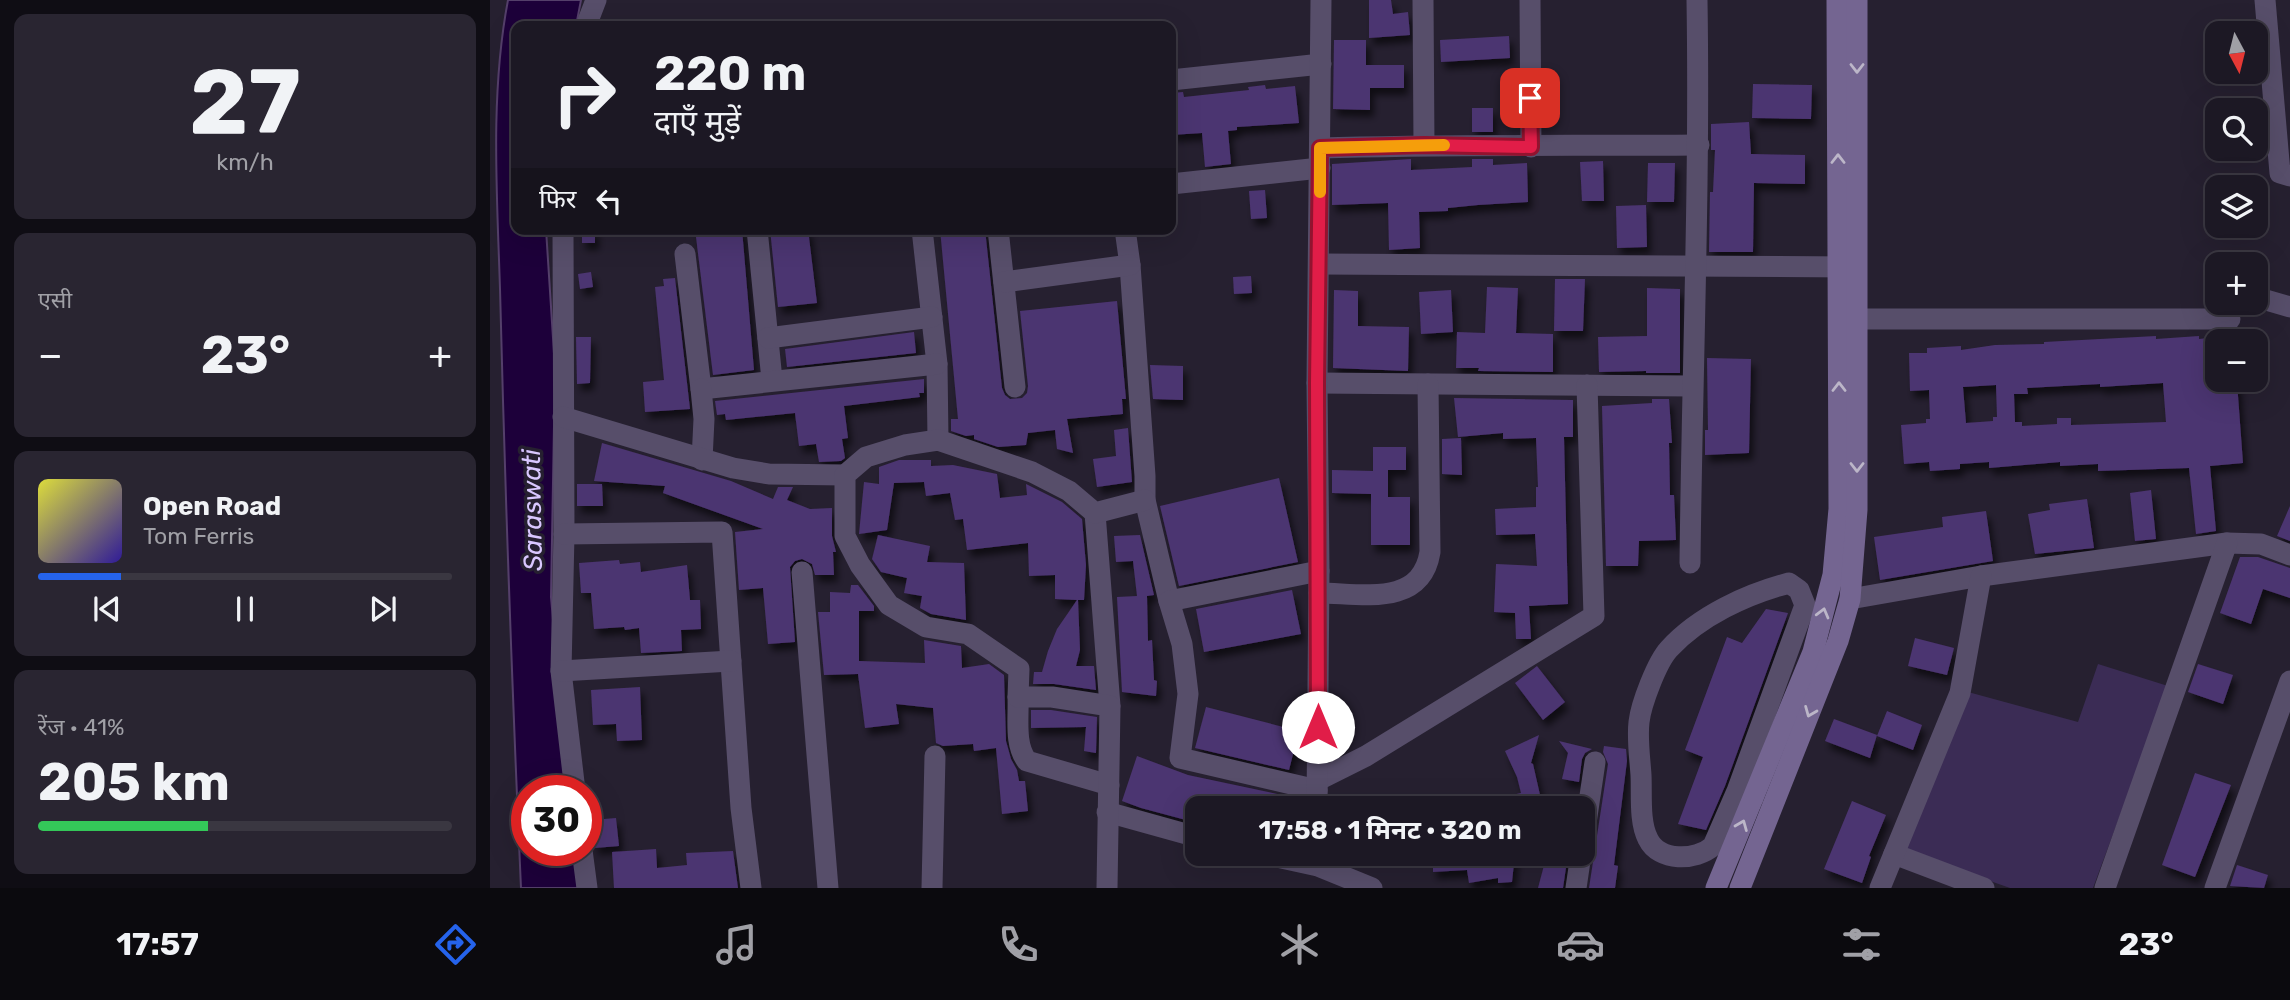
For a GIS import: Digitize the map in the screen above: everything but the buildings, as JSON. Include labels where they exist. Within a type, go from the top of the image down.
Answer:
[{"type":"street","points":[[588,21],[596,0]]},
{"type":"street","points":[[1317,793],[1321,0]]},
{"type":"street","points":[[1423,0],[1424,145]]},
{"type":"street","points":[[1530,0],[1531,147]]},
{"type":"street","points":[[1690,563],[1694,266],[1699,145],[1697,0]]},
{"type":"street","points":[[1740,888],[1838,641],[1850,599],[1846,542],[1857,319],[1848,267],[1837,0]]},
{"type":"street","points":[[1716,888],[1745,795],[1805,605],[1799,590],[1789,583],[1752,595],[1699,623],[1667,650],[1650,687],[1639,722],[1644,822],[1648,839],[1658,850],[1677,857],[1706,852],[1713,846],[1745,795],[1813,652],[1833,575],[1846,542],[1839,509],[1857,0]]},
{"type":"street","points":[[2265,0],[2280,173],[2290,176]]},
{"type":"street","points":[[1176,79],[1321,64]]},
{"type":"street","points":[[1176,183],[1320,158],[1424,145],[1699,145]]},
{"type":"street","points":[[563,235],[564,534],[561,671],[574,775]]},
{"type":"street","points":[[758,235],[772,380]]},
{"type":"street","points":[[923,235],[937,364],[938,440]]},
{"type":"street","points":[[999,235],[1015,387]]},
{"type":"street","points":[[1126,235],[1145,476],[1144,500],[1168,601],[1182,644],[1188,694],[1180,758],[1317,793]]},
{"type":"street","points":[[685,254],[704,419],[702,460]]},
{"type":"street","points":[[1320,264],[1848,267]]},
{"type":"street","points":[[1004,282],[1130,265]]},
{"type":"street","points":[[2268,301],[2290,307]]},
{"type":"street","points":[[768,338],[932,317]]},
{"type":"street","points":[[1857,319],[2230,319]]},
{"type":"street","points":[[701,389],[937,364]]},
{"type":"street","points":[[1317,383],[1692,386]]},
{"type":"street","points":[[1319,593],[1380,594],[1404,590],[1414,584],[1428,565],[1428,384]]},
{"type":"street","points":[[1317,793],[1366,756],[1594,616],[1587,385]]},
{"type":"street","points":[[563,416],[702,460],[760,473],[845,475],[866,457],[905,445],[938,440],[1032,472],[1069,491],[1095,513],[1110,706],[1107,888]]},
{"type":"street","points":[[845,475],[845,536],[860,565],[889,605],[926,627],[968,634],[1019,669],[1019,741],[1021,753],[1027,761],[1109,785]]},
{"type":"street","points":[[1095,513],[1144,500]]},
{"type":"street","points":[[564,534],[722,532],[741,808],[751,888]]},
{"type":"street","points":[[1850,599],[1981,576],[2227,543],[2261,544],[2290,555]]},
{"type":"street","points":[[2105,888],[2227,543]]},
{"type":"street","points":[[1168,601],[1320,571]]},
{"type":"street","points":[[802,572],[828,888]]},
{"type":"street","points":[[1880,888],[1960,693],[1981,576]]},
{"type":"street","points":[[561,671],[731,661]]},
{"type":"street","points":[[2215,888],[2290,681]]},
{"type":"street","points":[[1018,697],[1052,697],[1110,706]]},
{"type":"street","points":[[932,888],[935,756]]},
{"type":"street","points":[[1590,796],[1595,762]]},
{"type":"street","points":[[1107,812],[1185,833]]},
{"type":"street","points":[[1894,855],[1984,888]]},
{"type":"street","points":[[584,866],[587,888]]},
{"type":"street","points":[[1327,866],[1359,886]]},
{"type":"street","points":[[1577,888],[1580,866]]},
{"type":"shaded area","points":[[2098,664],[2168,686],[2093,888],[2010,888],[1905,851],[1968,692],[2078,722]]},
{"type":"water","name":"Saraswati","points":[[508,0],[581,0],[577,21],[511,21],[511,235],[546,235],[555,369],[551,597],[567,775],[516,775],[496,180],[499,71]]},
{"type":"water","points":[[520,866],[576,866],[578,888],[521,888]]},
{"type":"slow traffic","points":[[1320,192],[1320,148],[1444,145]]},
{"type":"route","points":[[1318,727],[1320,571],[1317,383],[1320,148],[1424,145],[1531,147],[1530,98]]}]
